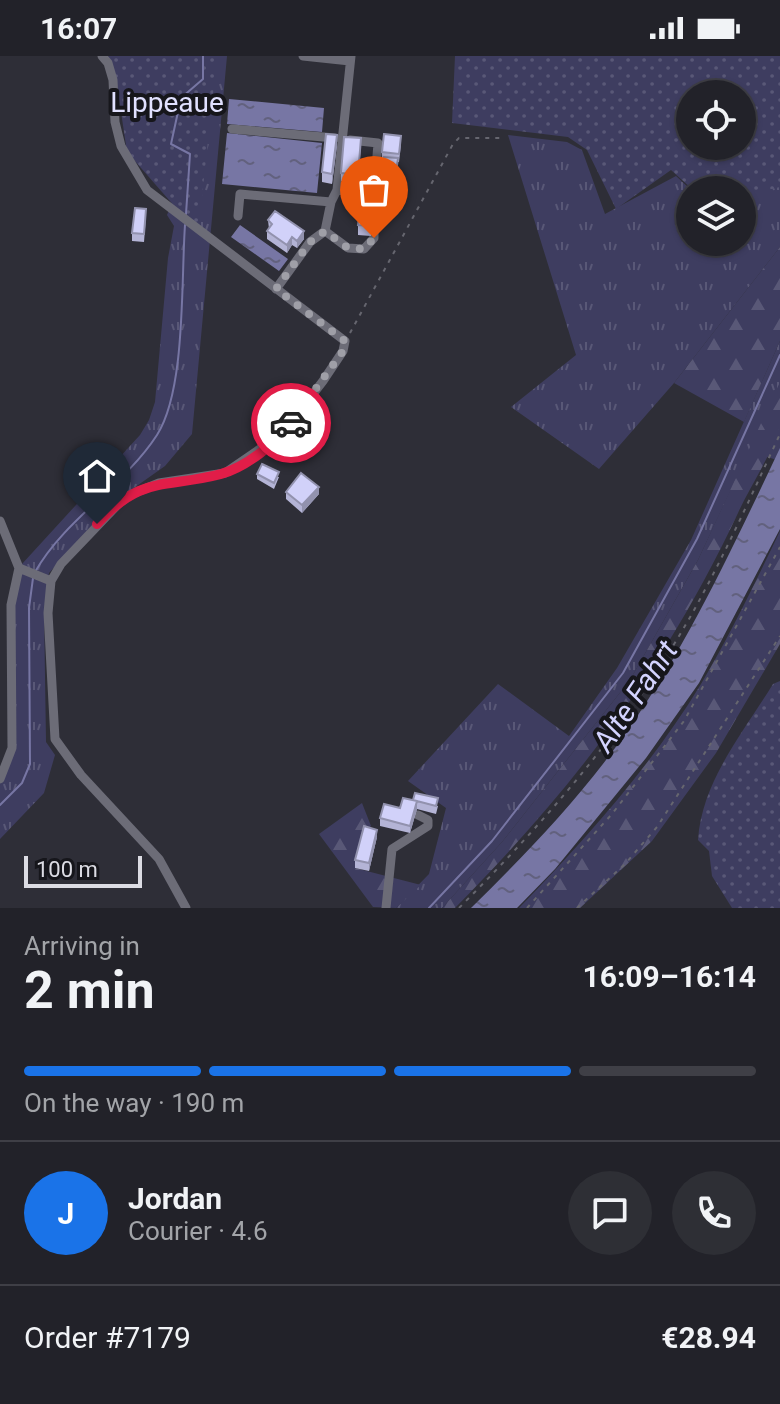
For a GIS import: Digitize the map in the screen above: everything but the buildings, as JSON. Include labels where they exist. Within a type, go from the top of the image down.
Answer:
[{"type":"street","points":[[102,56],[108,63],[113,80],[115,122],[127,160],[147,190],[345,341],[337,361],[283,433],[225,473],[159,483],[125,497],[61,564],[51,581],[48,613],[51,718],[55,739],[81,775],[159,859],[186,908]]},
{"type":"street","points":[[276,289],[310,242],[325,231],[337,190],[351,58],[303,56]]},
{"type":"street","points":[[232,129],[378,143],[374,238],[364,249],[348,248],[325,231]]},
{"type":"street","points":[[337,190],[374,194]]},
{"type":"street","points":[[238,216],[240,194],[331,202]]},
{"type":"street","points":[[0,521],[19,568],[11,605],[12,748],[0,779]]},
{"type":"street","points":[[19,568],[51,581]]},
{"type":"street","points":[[386,908],[392,849],[428,826],[428,820],[418,815]]},
{"type":"path","points":[[345,341],[453,144],[459,138],[504,138]]},
{"type":"path","points":[[459,908],[559,804],[624,722],[696,605],[780,434]]},
{"type":"path","points":[[527,908],[612,814],[684,721],[780,547]]},
{"type":"path","points":[[577,908],[625,864],[657,827],[780,636]]},
{"type":"green space","name":"Lippeaue","points":[[108,56],[217,56],[199,225],[176,208],[127,152],[117,85]]},
{"type":"green space","points":[[172,56],[227,56],[192,434],[165,466],[114,502],[49,573],[44,612],[46,742],[55,755],[44,793],[0,839],[0,779],[9,765],[11,605],[22,564],[140,435],[155,402],[168,258],[174,226],[167,215],[173,200]]},
{"type":"green space","points":[[455,56],[780,56],[780,187],[756,193],[756,176],[678,176],[671,170],[616,209],[587,150],[568,137],[452,123]]},
{"type":"green space","points":[[780,132],[780,247],[674,383],[599,469],[511,407],[576,355],[508,135],[567,142],[582,150],[605,214],[676,176],[676,256],[756,256],[756,176],[751,176]]},
{"type":"green space","points":[[780,247],[780,341],[744,422],[674,383]]},
{"type":"green space","points":[[780,341],[780,461],[749,451],[698,560],[630,680],[502,842],[442,908],[396,908],[429,874],[446,808],[408,781],[498,684],[569,736],[617,668],[691,540]]},
{"type":"green space","points":[[780,382],[780,425],[773,445],[710,570],[648,674],[578,771],[540,817],[455,908],[442,908],[502,842],[630,680],[698,560]]},
{"type":"green space","points":[[780,531],[780,644],[716,753],[652,841],[580,908],[519,908],[616,801],[682,714],[722,647]]},
{"type":"green space","points":[[780,681],[780,908],[732,908],[712,876],[709,851],[698,840],[701,818],[726,758],[773,684]]},
{"type":"green space","points":[[362,803],[371,826],[363,833],[355,868],[421,885],[396,908],[373,907],[319,834]]},
{"type":"water","points":[[229,99],[324,108],[322,132],[227,124]]},
{"type":"water","points":[[227,133],[322,143],[317,193],[222,184]]},
{"type":"water","points":[[240,225],[288,259],[279,271],[231,237]]},
{"type":"water","points":[[780,448],[780,529],[699,683],[646,758],[555,869],[517,908],[471,908],[566,808],[642,709],[706,600]]},
{"type":"waterway","points":[[186,214],[190,154],[171,144],[181,98],[203,79],[203,56]]},
{"type":"waterway","points":[[35,572],[62,535],[144,453],[166,415],[178,363],[185,225]]},
{"type":"waterway","name":"Alte Fahrt","points":[[429,908],[492,841],[623,673],[697,539],[780,355]]},
{"type":"waterway","points":[[0,805],[22,783],[30,764],[29,608],[33,578]]},
{"type":"way so far","points":[[291,423],[343,351],[345,341],[276,289],[310,242],[325,231],[348,248],[364,249],[374,238]]},
{"type":"route","points":[[97,524],[125,497],[142,488],[225,473],[261,451],[291,423]]}]
